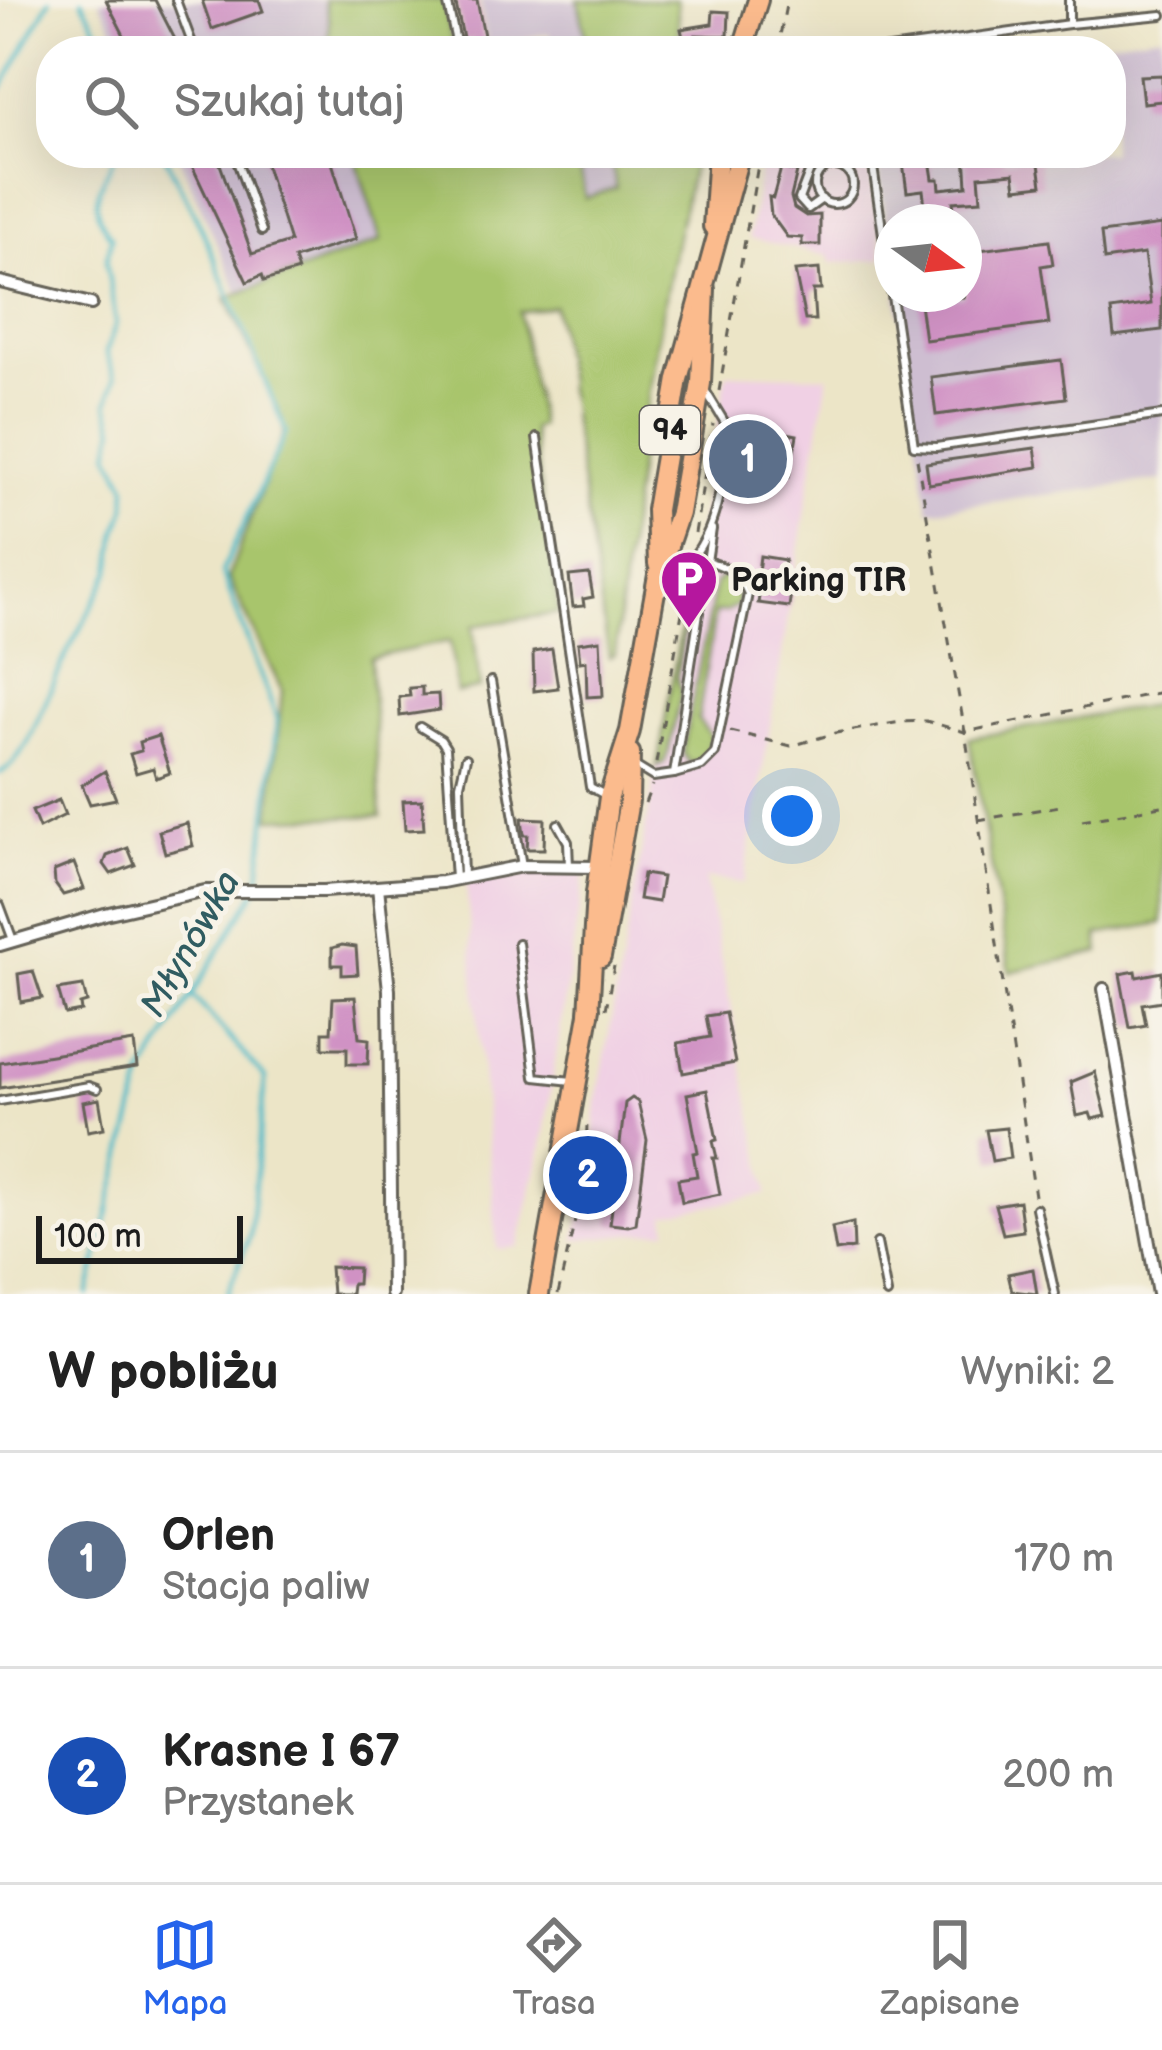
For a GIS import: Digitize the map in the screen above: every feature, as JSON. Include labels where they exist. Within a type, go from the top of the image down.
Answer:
[{"type":"main road","points":[[747,36],[759,0]]},
{"type":"main road","points":[[756,36],[759,0]]},
{"type":"main road","name":"94","points":[[712,251],[717,168]]},
{"type":"main road","name":"94","points":[[658,574],[656,510],[672,443],[678,379],[736,168]]},
{"type":"main road","name":"94","points":[[539,1294],[576,1082],[597,1012],[629,801],[626,759],[653,601],[679,513],[699,417],[705,289]]},
{"type":"main road","name":"94","points":[[597,1012],[599,867],[609,797],[626,759]]},
{"type":"street","points":[[0,282],[91,304]]},
{"type":"street","points":[[6,942],[193,893],[378,887],[522,866],[599,867]]},
{"type":"street","points":[[378,887],[389,990],[392,1294]]},
{"type":"street","points":[[1104,989],[1158,1294]]},
{"type":"lane","points":[[176,0],[189,36]]},
{"type":"lane","points":[[447,0],[455,36]]},
{"type":"lane","points":[[1070,0],[1070,24]]},
{"type":"lane","points":[[983,36],[1162,15]]},
{"type":"lane","points":[[239,168],[262,231]]},
{"type":"lane","points":[[809,168],[799,199],[808,208],[822,199]]},
{"type":"lane","points":[[828,168],[815,185],[822,199],[834,204],[852,191],[849,173],[838,168]]},
{"type":"lane","points":[[873,168],[914,446],[936,447],[1162,415]]},
{"type":"lane","points":[[674,774],[730,431],[699,417]]},
{"type":"lane","points":[[538,438],[590,788],[609,797]]},
{"type":"lane","points":[[653,601],[690,566],[712,530]]},
{"type":"lane","points":[[626,759],[653,777],[702,766],[715,754],[748,594],[742,579],[728,567],[710,562]]},
{"type":"lane","points":[[491,681],[522,866]]},
{"type":"lane","points":[[420,727],[446,748],[459,878]]},
{"type":"lane","points":[[459,878],[460,784],[466,758]]},
{"type":"lane","points":[[558,824],[568,842],[568,867]]},
{"type":"lane","points":[[0,905],[6,942]]},
{"type":"lane","points":[[518,943],[535,1076],[576,1082]]},
{"type":"lane","points":[[0,1101],[89,1086],[97,1089]]},
{"type":"lane","points":[[1036,1208],[1055,1294]]},
{"type":"lane","points":[[877,1243],[887,1294]]},
{"type":"path","points":[[780,36],[787,0]]},
{"type":"path","points":[[640,811],[649,798],[690,566],[699,417],[757,168]]},
{"type":"path","points":[[914,446],[964,732],[1036,1208]]},
{"type":"path","points":[[722,729],[783,746],[902,722],[926,722],[964,732],[1162,692]]},
{"type":"path","points":[[976,820],[1060,806]]},
{"type":"path","points":[[1082,820],[1162,806]]},
{"type":"path","points":[[597,1012],[614,965]]},
{"type":"path","points":[[559,1294],[585,1178],[586,1124]]},
{"type":"shaded area","points":[[99,0],[324,0],[330,23],[329,36],[117,36]]},
{"type":"shaded area","points":[[480,0],[578,0],[586,36],[549,33],[486,36]]},
{"type":"shaded area","points":[[1162,34],[1162,480],[929,510],[900,312],[982,312],[982,204],[884,204],[878,168],[1126,168],[1126,39]]},
{"type":"shaded area","points":[[184,168],[359,168],[381,241],[239,294]]},
{"type":"shaded area","points":[[579,168],[613,168],[617,188],[584,198]]},
{"type":"shaded area","points":[[761,168],[869,168],[874,260],[831,263],[829,256],[749,238]]},
{"type":"shaded area","points":[[727,373],[828,376],[744,883],[705,878],[768,1194],[666,1214],[668,1230],[575,1240],[591,1172],[597,1100]]},
{"type":"shaded area","points":[[586,863],[541,1152],[518,1247],[497,1249],[466,882]]},
{"type":"green space","points":[[324,0],[443,0],[451,36],[329,36]]},
{"type":"green space","points":[[578,0],[677,0],[679,36],[586,36]]},
{"type":"green space","points":[[359,168],[580,168],[585,198],[616,188],[613,168],[693,168],[647,402],[615,655],[609,657],[554,306],[519,312],[540,426],[532,429],[559,613],[473,626],[480,688],[457,693],[450,641],[370,658],[381,816],[270,818],[282,691],[228,577],[284,432],[226,298],[381,241]]},
{"type":"green space","points":[[703,563],[702,575],[692,583],[677,677],[681,694],[669,750],[657,767],[690,575]]},
{"type":"green space","points":[[725,575],[732,580],[739,604],[715,613],[698,720],[711,736],[705,753],[690,764],[683,754],[684,745],[715,583]]},
{"type":"green space","points":[[1162,703],[1162,923],[1098,935],[1100,952],[1010,972],[969,738]]},
{"type":"building","points":[[106,0],[155,0],[173,36],[124,36]]},
{"type":"building","points":[[202,0],[259,0],[263,11],[212,29]]},
{"type":"building","points":[[455,0],[477,0],[484,36],[463,36]]},
{"type":"building","points":[[713,11],[729,12],[728,36],[683,36],[681,29],[712,24]]},
{"type":"building","points":[[1162,75],[1162,101],[1143,103],[1140,76]]},
{"type":"building","points":[[193,168],[221,168],[252,254],[290,242],[267,168],[334,168],[356,239],[294,259],[298,271],[264,281],[262,275],[247,282]]},
{"type":"building","points":[[781,168],[797,172],[791,197],[794,208],[806,216],[820,215],[820,245],[802,245],[802,238],[787,237],[771,215],[769,197],[773,198]]},
{"type":"building","points":[[904,168],[931,168],[940,189],[967,186],[966,168],[1040,168],[1042,185],[1016,188],[1014,173],[979,176],[981,200],[953,204],[925,204],[923,190],[907,192]]},
{"type":"building","points":[[1162,225],[1162,330],[1114,336],[1111,310],[1151,304],[1144,254],[1104,260],[1101,233]]},
{"type":"building","points":[[1049,241],[1053,264],[1041,266],[1049,324],[925,340],[921,312],[982,312],[982,250]]},
{"type":"building","points":[[819,269],[821,290],[813,290],[815,320],[805,320],[795,271]]},
{"type":"building","points":[[1061,360],[1066,398],[936,415],[931,377]]},
{"type":"building","points":[[771,430],[797,435],[789,477],[731,471],[735,445],[767,451]]},
{"type":"building","points":[[1035,448],[1038,467],[929,484],[926,463]]},
{"type":"building","points":[[760,556],[785,560],[782,583],[792,585],[789,607],[758,603],[763,572],[758,572]]},
{"type":"building","points":[[589,574],[593,597],[583,599],[584,606],[573,607],[569,576]]},
{"type":"building","points":[[600,640],[603,696],[587,697],[586,661],[580,662],[578,643]]},
{"type":"building","points":[[552,649],[558,688],[534,691],[533,652]]},
{"type":"building","points":[[422,687],[422,695],[438,694],[439,710],[400,716],[399,697],[410,696],[409,688]]},
{"type":"building","points":[[158,736],[170,773],[156,778],[153,768],[136,773],[130,754],[141,751],[139,742]]},
{"type":"building","points":[[105,771],[116,799],[90,804],[82,785]]},
{"type":"building","points":[[59,800],[65,815],[39,828],[32,811]]},
{"type":"building","points":[[422,800],[424,829],[405,830],[403,801]]},
{"type":"building","points":[[522,818],[545,819],[544,849],[527,849]]},
{"type":"building","points":[[187,823],[193,846],[165,853],[159,831]]},
{"type":"building","points":[[128,848],[135,865],[111,874],[104,864],[107,856]]},
{"type":"building","points":[[74,863],[84,889],[63,895],[55,884],[54,871]]},
{"type":"building","points":[[643,874],[662,877],[658,902],[639,899]]},
{"type":"building","points":[[356,947],[358,974],[342,975],[342,965],[332,965],[332,948]]},
{"type":"building","points":[[33,971],[42,998],[21,1002],[18,974]]},
{"type":"building","points":[[1136,971],[1137,977],[1162,972],[1162,1001],[1142,1004],[1146,1025],[1130,1028],[1120,974]]},
{"type":"building","points":[[83,986],[87,1002],[80,1004],[81,1011],[65,1014],[58,990]]},
{"type":"building","points":[[355,997],[359,1038],[369,1039],[368,1064],[347,1064],[347,1048],[323,1048],[323,1032],[331,1032],[333,998]]},
{"type":"building","points":[[725,1013],[735,1063],[683,1073],[678,1043],[710,1037],[706,1016]]},
{"type":"building","points":[[134,1042],[137,1067],[0,1088],[0,1063]]},
{"type":"building","points":[[1095,1072],[1106,1116],[1077,1116],[1071,1082]]},
{"type":"building","points":[[707,1090],[717,1140],[713,1141],[717,1158],[713,1158],[720,1194],[682,1202],[678,1179],[697,1176],[693,1153],[698,1152],[687,1094]]},
{"type":"building","points":[[632,1098],[638,1102],[647,1140],[636,1224],[628,1226],[610,1224],[625,1103]]},
{"type":"building","points":[[99,1099],[104,1128],[88,1131],[83,1102]]},
{"type":"building","points":[[1006,1128],[1010,1158],[992,1161],[986,1130]]},
{"type":"building","points":[[1019,1201],[1023,1231],[1003,1234],[995,1205]]},
{"type":"building","points":[[853,1223],[854,1248],[836,1251],[832,1228]]},
{"type":"building","points":[[330,1267],[358,1268],[351,1294],[332,1294]]},
{"type":"building","points":[[1033,1269],[1037,1294],[1012,1291],[1008,1274]]},
{"type":"waterway","name":"Młynówka","points":[[0,92],[50,0]]},
{"type":"waterway","name":"Młynówka","points":[[82,0],[101,36]]},
{"type":"waterway","points":[[0,773],[13,764],[28,742],[68,651],[111,571],[126,508],[127,487],[110,453],[115,428],[108,404],[115,378],[106,352],[116,323],[106,261],[112,238],[97,206],[109,168]]},
{"type":"waterway","name":"Młynówka","points":[[88,1294],[143,1076],[259,885],[277,719],[222,572],[286,432],[201,227],[171,168]]},
{"type":"waterway","points":[[193,996],[265,1078],[250,1235],[227,1294]]},
{"type":"place","name":"Orlen","points":[[748,459]]},
{"type":"place","name":"Parking TIR","points":[[689,630]]},
{"type":"place","name":"Krasne I 67","points":[[588,1175]]}]
